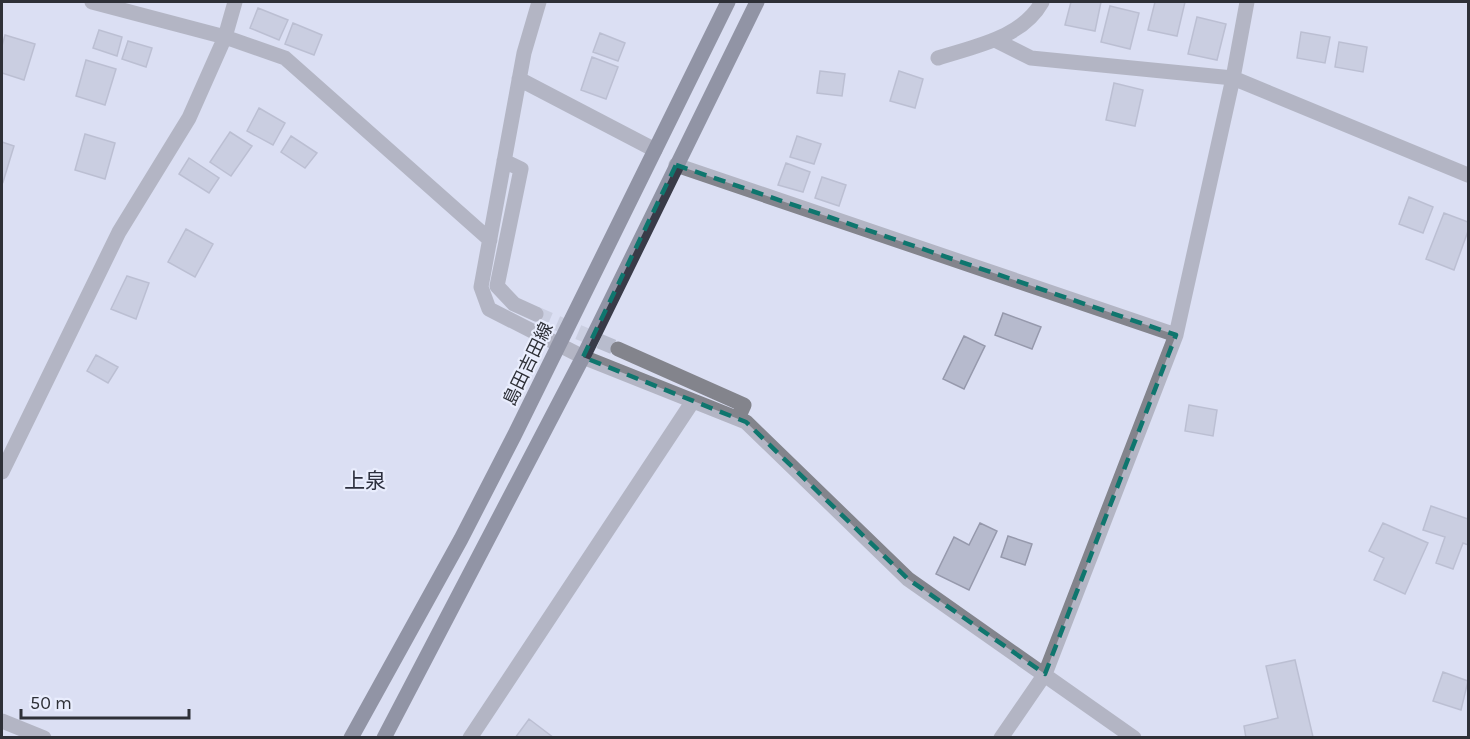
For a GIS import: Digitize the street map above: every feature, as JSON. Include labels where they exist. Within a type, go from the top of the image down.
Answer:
[{"type":"main road","name":"島田吉田線","points":[[351,738],[461,539],[559,346],[728,2]]},
{"type":"main road","points":[[384,738],[583,357],[757,2]]},
{"type":"street","points":[[92,2],[225,37],[285,58],[490,240]]},
{"type":"street","points":[[2,472],[119,232],[189,118],[225,37],[235,2]]},
{"type":"street","points":[[539,2],[519,79],[482,287],[489,309],[583,357],[746,422],[908,579],[1134,738]]},
{"type":"street","points":[[938,58],[995,40],[1019,27],[1042,2]]},
{"type":"street","points":[[1001,738],[1045,674],[1176,335],[1233,78],[1247,2]]},
{"type":"street","points":[[995,40],[1031,58],[1233,78],[1468,175]]},
{"type":"street","points":[[519,79],[656,150]]},
{"type":"street","points":[[504,161],[521,170],[497,286],[514,304],[536,314]]},
{"type":"street","points":[[676,165],[1176,335]]},
{"type":"street","points":[[618,349],[744,405],[738,418]]},
{"type":"street","points":[[470,738],[693,401]]},
{"type":"street","points":[[2,722],[44,738]]},
{"type":"highlighted area","points":[[676,165],[1176,335],[1045,674],[908,579],[746,422],[583,357]]},
{"type":"building","points":[[1071,2],[1101,2],[1095,31],[1065,25]]},
{"type":"building","points":[[1155,2],[1185,2],[1177,36],[1148,30]]},
{"type":"building","points":[[1110,6],[1139,13],[1130,49],[1101,42]]},
{"type":"building","points":[[258,8],[288,20],[279,40],[250,28]]},
{"type":"building","points":[[1197,17],[1226,24],[1217,60],[1188,54]]},
{"type":"building","points":[[293,23],[322,35],[314,55],[285,44]]},
{"type":"building","points":[[99,30],[122,37],[117,56],[93,48]]},
{"type":"building","points":[[1301,32],[1330,37],[1325,63],[1297,58]]},
{"type":"building","points":[[600,33],[625,43],[618,61],[593,52]]},
{"type":"building","points":[[5,35],[35,44],[24,80],[2,73],[2,46]]},
{"type":"building","points":[[128,41],[152,48],[146,67],[122,59]]},
{"type":"building","points":[[1339,42],[1367,47],[1363,72],[1335,67]]},
{"type":"building","points":[[592,57],[618,67],[606,99],[581,90]]},
{"type":"building","points":[[86,60],[116,69],[105,105],[76,96]]},
{"type":"building","points":[[820,71],[845,74],[842,96],[817,93]]},
{"type":"building","points":[[899,71],[923,79],[915,108],[890,101]]},
{"type":"building","points":[[1114,83],[1143,90],[1135,126],[1106,120]]},
{"type":"building","points":[[259,108],[285,123],[273,145],[247,131]]},
{"type":"building","points":[[230,132],[252,146],[231,176],[210,162]]},
{"type":"building","points":[[85,134],[115,143],[105,179],[75,170]]},
{"type":"building","points":[[291,136],[317,153],[305,168],[281,152]]},
{"type":"building","points":[[797,136],[821,144],[814,164],[790,157]]},
{"type":"building","points":[[2,142],[14,146],[3,182],[2,181]]},
{"type":"building","points":[[189,158],[219,178],[209,193],[179,174]]},
{"type":"building","points":[[786,163],[810,172],[803,192],[778,185]]},
{"type":"building","points":[[822,177],[846,185],[839,206],[815,198]]},
{"type":"building","points":[[1409,197],[1433,207],[1423,233],[1399,224]]},
{"type":"building","points":[[1444,213],[1468,222],[1468,231],[1454,270],[1426,259]]},
{"type":"building","points":[[186,229],[213,244],[195,277],[168,262]]},
{"type":"building","points":[[127,276],[149,283],[136,319],[111,309]]},
{"type":"building","points":[[1003,313],[1041,327],[1032,349],[995,335]]},
{"type":"building","points":[[964,336],[985,346],[964,389],[943,379]]},
{"type":"building","points":[[96,355],[118,367],[108,383],[87,371]]},
{"type":"building","points":[[1189,405],[1217,410],[1213,436],[1185,431]]},
{"type":"building","points":[[1431,506],[1468,519],[1468,545],[1463,543],[1453,569],[1436,563],[1445,537],[1423,530]]},
{"type":"building","points":[[980,523],[997,531],[969,590],[936,574],[954,537],[969,545]]},
{"type":"building","points":[[1383,523],[1428,543],[1405,594],[1374,580],[1384,558],[1369,551]]},
{"type":"building","points":[[1008,536],[1032,544],[1025,565],[1001,557]]},
{"type":"building","points":[[1295,660],[1313,737],[1246,738],[1244,726],[1278,718],[1266,666]]},
{"type":"building","points":[[1443,672],[1468,681],[1461,710],[1433,701]]},
{"type":"building","points":[[529,719],[554,738],[515,738]]},
{"type":"tunnel","points":[[536,314],[618,349]]},
{"type":"district","name":"上泉","points":[[365,481]]}]
